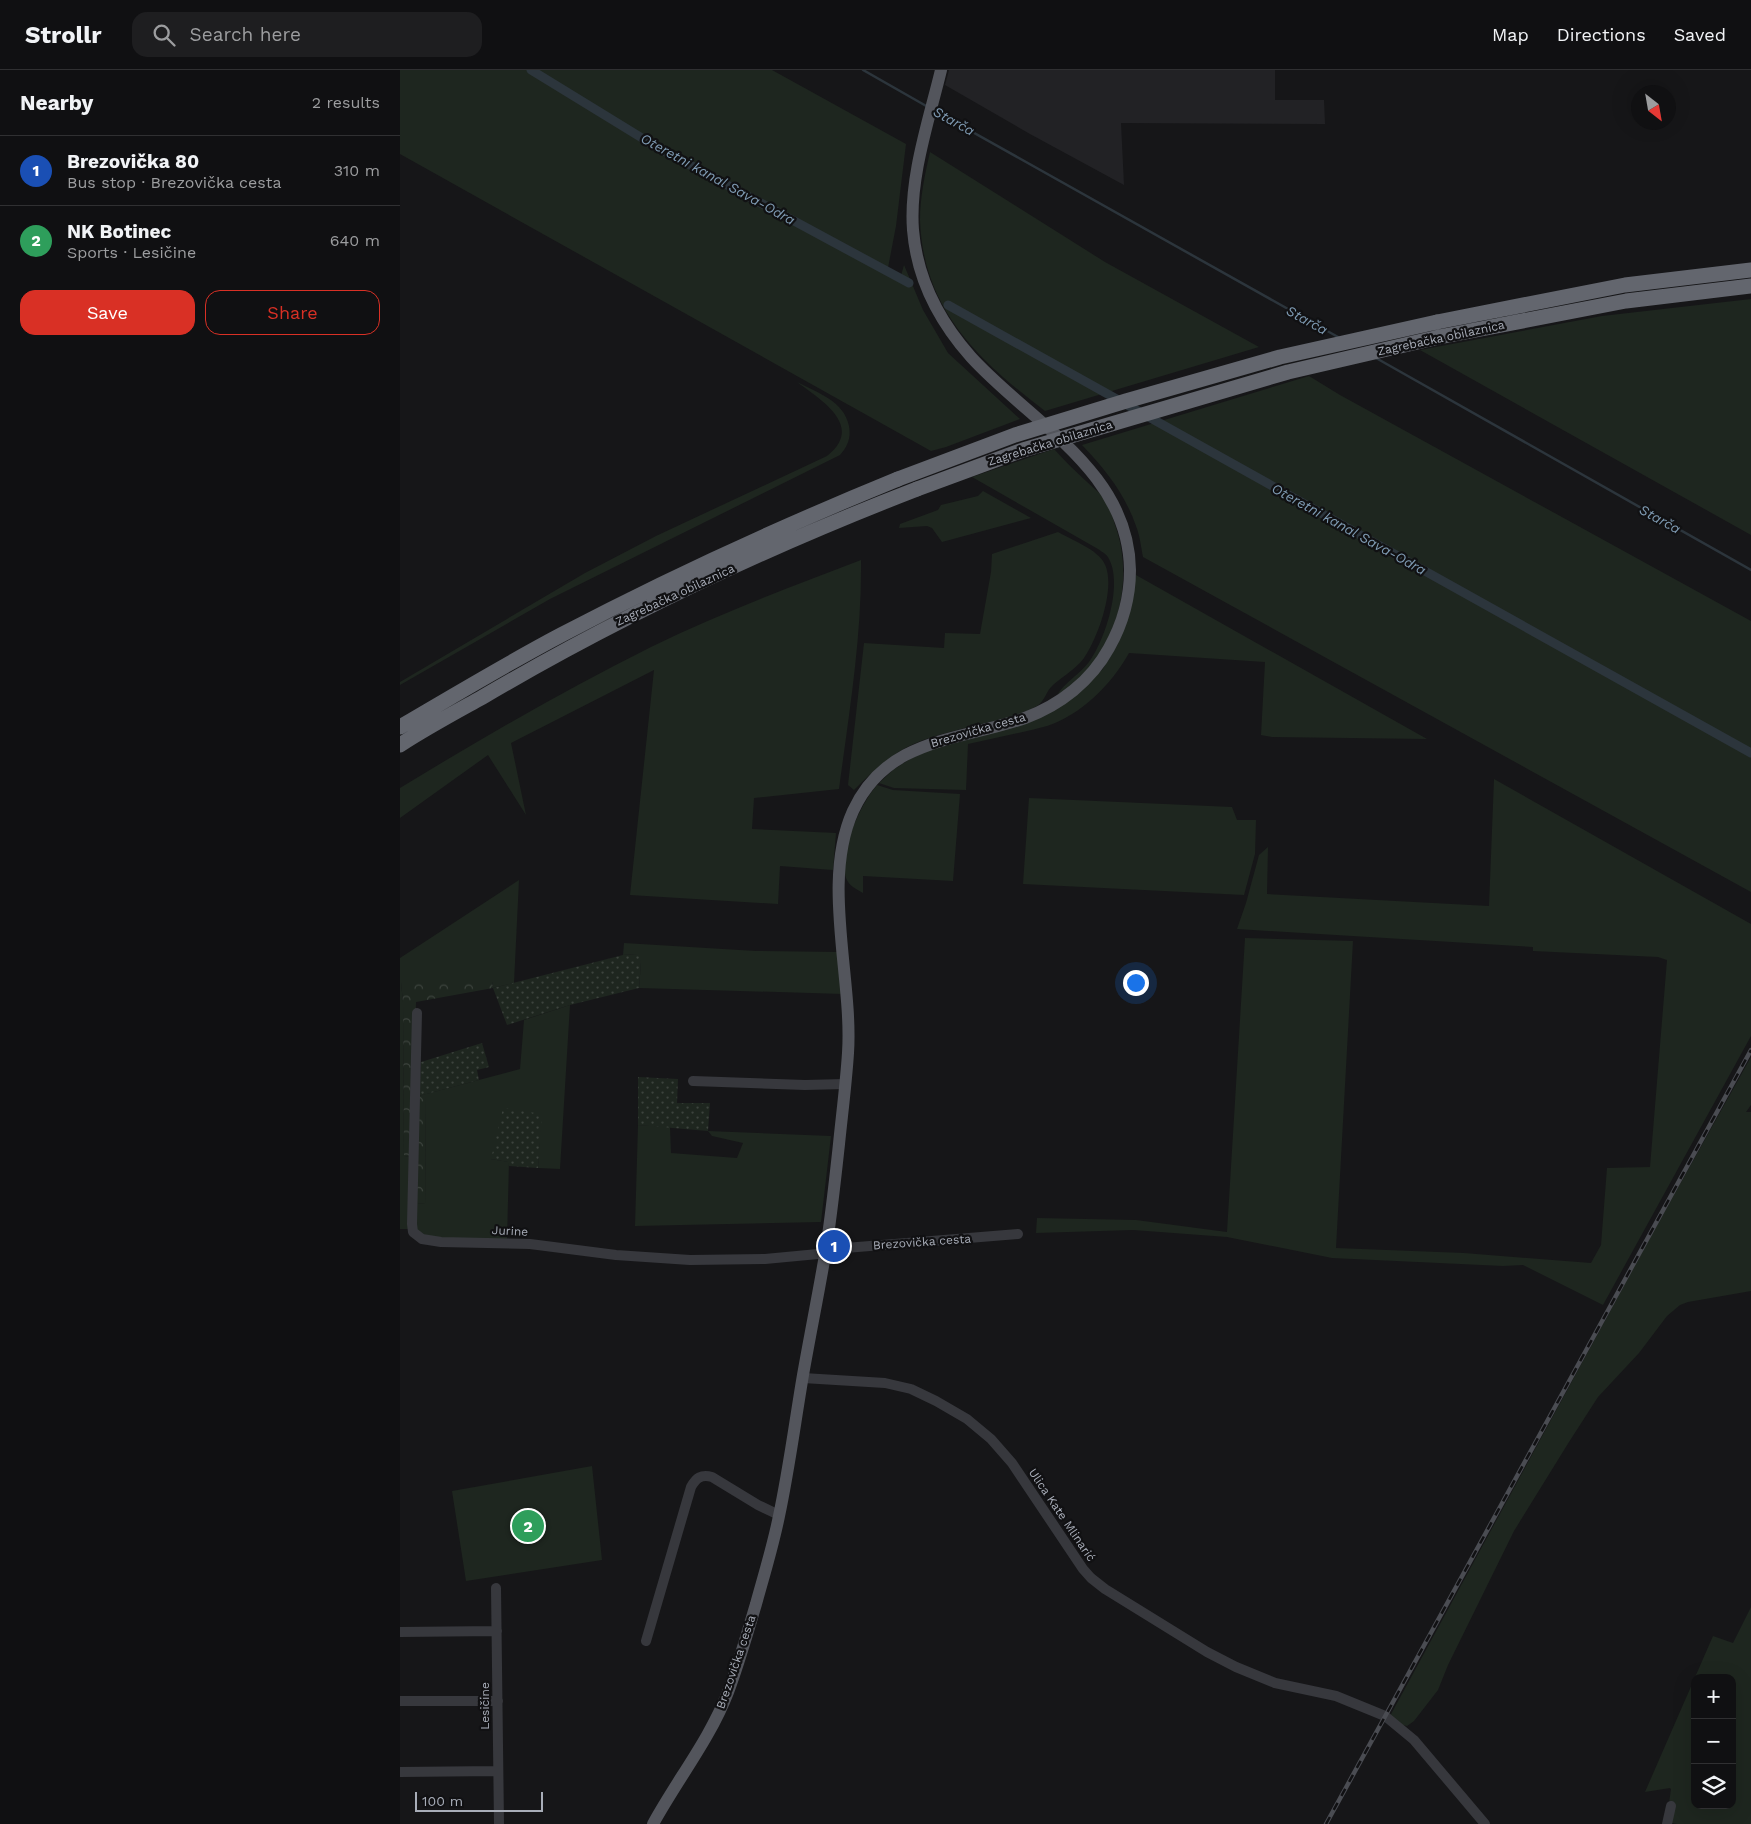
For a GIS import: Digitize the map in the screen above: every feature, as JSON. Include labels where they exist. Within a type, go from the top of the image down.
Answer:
[{"type":"highway","name":"Zagrebačka obilaznica","points":[[400,745],[513,679],[620,620],[775,548],[917,489],[1023,450],[1438,329],[1624,285],[1751,270]]},
{"type":"highway","name":"Zagrebačka obilaznica","points":[[400,728],[505,666],[622,603],[750,542],[898,479],[1014,435],[1280,357],[1438,329],[1626,301],[1751,286]]},
{"type":"main road","name":"Brezovička cesta","points":[[653,1824],[712,1725],[729,1690],[765,1574],[779,1516],[826,1251],[845,1084],[848,1024],[840,911],[840,863],[845,833],[860,798],[887,768],[912,751],[948,738],[1024,718],[1050,706],[1073,692],[1096,668],[1112,644],[1121,621],[1129,589],[1130,564],[1125,535],[1120,518],[1107,492],[1083,461],[973,359],[952,334],[929,293],[918,261],[913,220],[916,182],[941,70]]},
{"type":"street","name":"Jurine","points":[[417,1013],[412,1224],[414,1232],[422,1239],[441,1242],[530,1244],[616,1255],[690,1260],[765,1259],[818,1254],[826,1251]]},
{"type":"street","points":[[693,1081],[805,1086],[845,1084]]},
{"type":"street","name":"Brezovička cesta","points":[[826,1251],[1018,1234]]},
{"type":"street","name":"Ulica Kate Mlinarić","points":[[803,1378],[885,1383],[911,1390],[936,1401],[967,1419],[991,1439],[1012,1463],[1083,1569],[1105,1589],[1207,1652],[1236,1667],[1275,1683],[1336,1696],[1385,1716],[1414,1740],[1485,1824]]},
{"type":"street","points":[[646,1640],[691,1487],[698,1477],[705,1475],[712,1477],[779,1516]]},
{"type":"street","name":"Lesičine","points":[[496,1588],[499,1824]]},
{"type":"street","points":[[400,1632],[497,1631]]},
{"type":"street","points":[[400,1701],[498,1701]]},
{"type":"street","points":[[400,1772],[497,1771]]},
{"type":"street","points":[[1667,1824],[1671,1806]]},
{"type":"shaded area","points":[[949,70],[1275,70],[1275,100],[1324,100],[1325,124],[1121,123],[1124,185],[945,85]]},
{"type":"green space","points":[[400,70],[772,70],[906,144],[896,226],[887,273],[900,279],[904,265],[923,310],[948,353],[1020,419],[931,451],[400,154]]},
{"type":"green space","points":[[930,152],[1105,262],[1259,347],[1045,411],[977,352],[958,330],[943,306],[931,280],[923,252],[920,220],[922,194]]},
{"type":"green space","points":[[1751,299],[1751,535],[1420,350],[1602,316]]},
{"type":"green space","points":[[1309,376],[1340,395],[1751,621],[1751,892],[1143,557],[1137,530],[1126,503],[1099,463],[1082,445]]},
{"type":"green space","points":[[797,382],[821,394],[842,410],[849,426],[850,434],[847,445],[840,455],[550,599],[400,685],[400,682],[585,573],[656,536],[827,456],[838,445],[842,434],[841,424],[827,405]]},
{"type":"green space","points":[[1054,449],[1107,503],[1121,548],[1123,572],[1121,597],[1116,620],[1106,643],[1093,663],[1077,681],[1057,695],[1089,662],[1106,627],[1113,597],[1114,583],[1113,570],[1109,559],[1106,554],[1098,549],[972,477]]},
{"type":"green space","points":[[983,491],[1031,518],[942,542],[932,528],[927,526],[899,528],[900,524],[938,510],[941,505],[978,496]]},
{"type":"green space","points":[[1058,532],[1094,552],[1103,561],[1107,571],[1107,596],[1100,624],[1095,638],[1081,662],[1053,685],[1037,706],[1013,716],[915,743],[886,761],[854,790],[848,785],[864,643],[944,648],[945,633],[980,634],[991,572],[992,554]]},
{"type":"green space","points":[[861,560],[857,646],[839,789],[754,798],[752,829],[836,833],[833,870],[780,866],[778,904],[630,895],[654,670],[511,743],[526,815],[488,755],[400,818],[400,788],[524,715],[619,663],[703,623]]},
{"type":"green space","points":[[1136,575],[1427,739],[1272,737],[1261,735],[1265,662],[1129,653],[1105,687],[1083,706],[1060,721],[1047,726],[968,744],[966,790],[894,788],[879,783],[893,770],[929,750],[1010,728],[1102,670],[1118,644]]},
{"type":"green space","points":[[1494,779],[1751,924],[1751,1036],[1603,1305],[1523,1265],[1503,1266],[1332,1258],[1227,1237],[1133,1230],[1036,1233],[1037,1218],[1136,1220],[1227,1232],[1245,938],[1353,941],[1336,1248],[1464,1253],[1591,1263],[1601,1245],[1607,1168],[1650,1167],[1667,960],[1658,957],[1533,951],[1533,947],[1237,929],[1259,855],[1268,847],[1267,894],[1489,906]]},
{"type":"green space","points":[[877,785],[893,790],[960,794],[953,881],[863,876],[863,893],[849,883],[844,868],[848,843],[864,804]]},
{"type":"green space","points":[[1029,798],[1232,807],[1237,820],[1256,820],[1255,854],[1244,895],[1023,884]]},
{"type":"green space","points":[[519,880],[514,983],[493,988],[492,982],[401,982],[403,1002],[404,1157],[410,1156],[409,1229],[400,1229],[400,958]]},
{"type":"green space","points":[[624,943],[756,951],[838,952],[843,994],[639,988],[641,962],[637,954],[623,955]]},
{"type":"green space","points":[[623,955],[640,955],[641,962],[639,988],[570,1005],[507,1025],[493,988]]},
{"type":"green space","points":[[401,982],[492,982],[493,988],[416,1002],[410,1156],[404,1157],[403,1002]]},
{"type":"green space","points":[[570,1005],[560,1169],[538,1168],[541,1114],[491,1159],[509,1162],[507,1240],[428,1238],[417,1230],[416,1204],[425,1203],[426,1094],[520,1069],[524,1020]]},
{"type":"green space","points":[[482,1043],[489,1067],[477,1070],[479,1080],[419,1096],[421,1062]]},
{"type":"green space","points":[[1751,1057],[1751,1105],[1746,1112],[1751,1112],[1751,1291],[1680,1305],[1667,1316],[1639,1353],[1598,1397],[1514,1531],[1448,1665],[1438,1690],[1414,1721],[1407,1726],[1403,1725],[1390,1716],[1651,1236]]},
{"type":"green space","points":[[638,1077],[678,1079],[677,1103],[710,1103],[708,1131],[638,1125]]},
{"type":"green space","points":[[426,1094],[425,1203],[416,1204],[419,1096]]},
{"type":"green space","points":[[503,1108],[542,1114],[538,1168],[509,1166],[508,1162],[491,1159]]},
{"type":"green space","points":[[638,1125],[670,1127],[671,1153],[737,1158],[743,1143],[712,1136],[708,1131],[831,1136],[821,1222],[635,1226]]},
{"type":"green space","points":[[592,1466],[602,1560],[466,1581],[452,1491]]},
{"type":"green space","points":[[1751,1607],[1751,1824],[1671,1823],[1669,1803],[1671,1789],[1645,1792],[1691,1686],[1691,1809],[1736,1809],[1736,1674],[1696,1674],[1713,1636],[1733,1643]]},
{"type":"waterway","name":"Oteretni kanal Sava-Odra","points":[[531,70],[655,146],[909,283]]},
{"type":"waterway","name":"Starča","points":[[863,70],[928,107]]},
{"type":"waterway","name":"Starča","points":[[935,111],[1338,337]]},
{"type":"waterway","name":"Oteretni kanal Sava-Odra","points":[[948,305],[1751,753]]},
{"type":"waterway","name":"Starča","points":[[1376,358],[1751,570]]},
{"type":"railway","points":[[1326,1824],[1751,1050]]},
{"type":"place","name":"Brezovička 80","points":[[834,1246]]},
{"type":"place","name":"NK Botinec","points":[[528,1526]]}]
